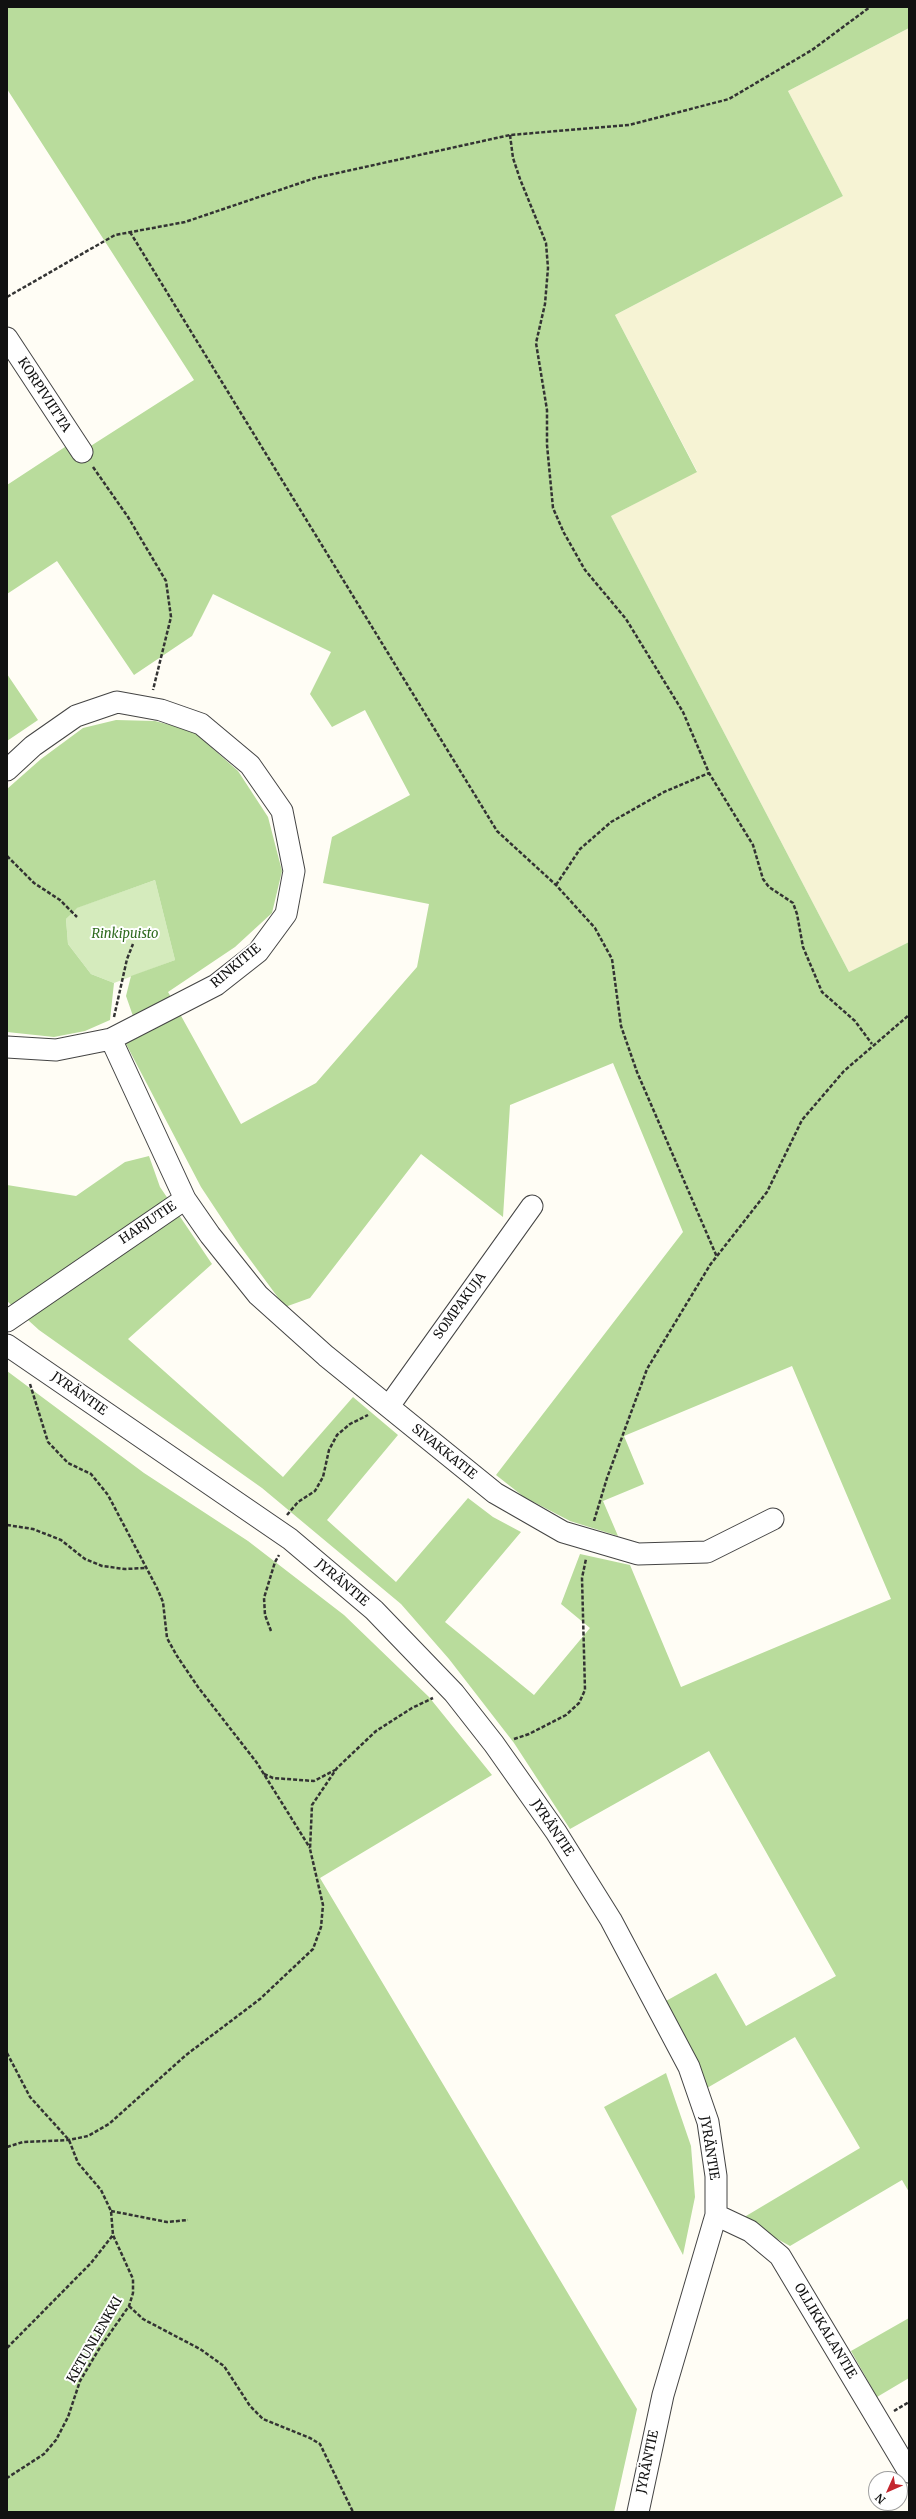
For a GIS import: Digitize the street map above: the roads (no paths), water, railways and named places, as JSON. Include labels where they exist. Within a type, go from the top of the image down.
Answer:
[{"type":"street","name":"KORPIVIITTA","points":[[7,338],[82,452]]},
{"type":"street","name":"RINKITIE","points":[[7,770],[33,746],[76,716],[117,702],[161,710],[200,724],[250,765],[282,811],[294,871],[286,914],[258,952],[216,985],[113,1038],[56,1050],[7,1047]]},
{"type":"street","name":"HARJUTIE","points":[[7,1321],[185,1198],[113,1038]]},
{"type":"street","name":"SIVAKKATIE","points":[[185,1198],[210,1235],[258,1295],[326,1356],[495,1493],[563,1532],[638,1554],[707,1552],[773,1519]]},
{"type":"street","name":"SOMPAKUJA","points":[[385,1403],[532,1206]]},
{"type":"street","name":"JYRÄNTIE","points":[[14,1350],[282,1534],[374,1610],[454,1693],[494,1744],[556,1832],[611,1920],[689,2067],[708,2122],[716,2176],[716,2215],[663,2395],[638,2512]]},
{"type":"street","name":"OLLIKKALANTIE","points":[[716,2215],[750,2231],[780,2256],[909,2472]]},
{"type":"park label","name":"Rinkipuisto","points":[[125,934]]}]
